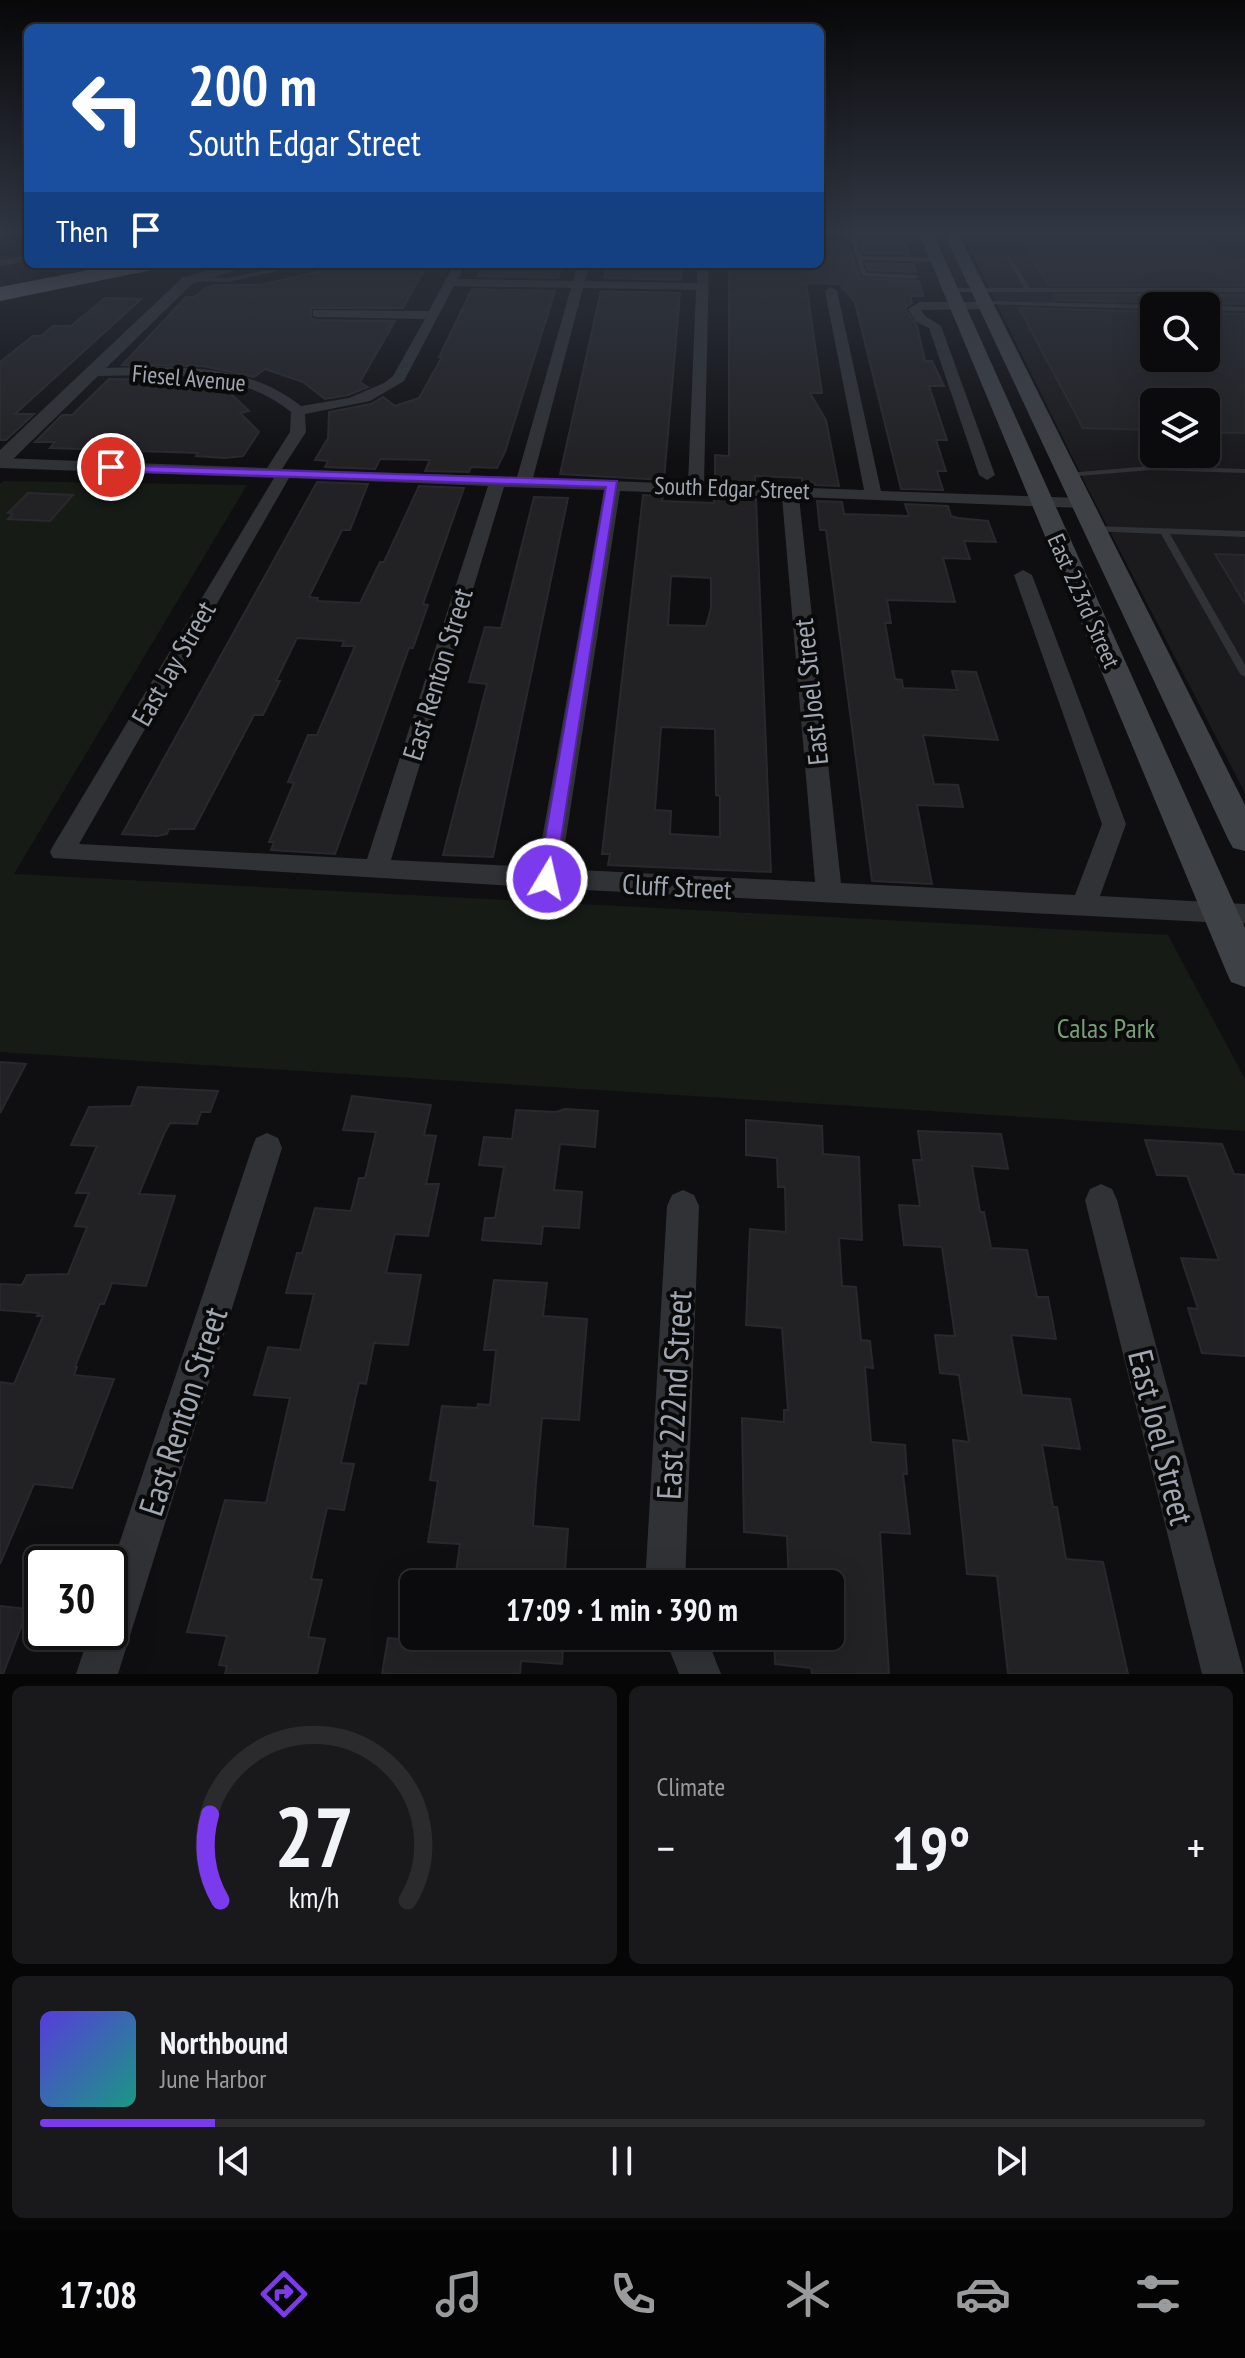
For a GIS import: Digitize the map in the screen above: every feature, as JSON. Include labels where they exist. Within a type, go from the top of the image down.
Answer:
[{"type":"main road","name":"East 223rd Street","points":[[958,309],[1040,501],[1232,913],[1245,971]]},
{"type":"main road","name":"East 223rd Street","points":[[988,309],[1245,839]]},
{"type":"street","points":[[0,462],[162,309]]},
{"type":"street","points":[[278,474],[298,432],[298,411],[364,397],[391,386],[399,378],[435,309]]},
{"type":"street","points":[[524,481],[571,309]]},
{"type":"street","points":[[696,487],[700,309]]},
{"type":"street","points":[[835,309],[873,493]]},
{"type":"street","points":[[914,309],[915,314],[935,326],[987,475]]},
{"type":"street","points":[[317,313],[432,315]]},
{"type":"street","name":"Fiesel Avenue","points":[[96,372],[204,374],[236,378],[265,385],[283,396],[298,411]]},
{"type":"street","name":"South Edgar Street","points":[[0,462],[1080,503]]},
{"type":"street","name":"East Jay Street","points":[[62,852],[278,474]]},
{"type":"street","name":"East Renton Street","points":[[376,868],[498,480]]},
{"type":"street","points":[[547,879],[613,484]]},
{"type":"street","name":"East Joel Street","points":[[790,491],[829,893]]},
{"type":"street","points":[[1023,575],[1114,824],[1084,906]]},
{"type":"street","name":"Cluff Street","points":[[62,852],[1232,913]]},
{"type":"street","name":"East Renton Street","points":[[97,1674],[267,1148]]},
{"type":"street","name":"East Joel Street","points":[[1101,1200],[1223,1674]]},
{"type":"street","name":"East 222nd Street","points":[[666,1570],[683,1206]]},
{"type":"street","points":[[691,1650],[700,1674]]},
{"type":"lane","points":[[1067,475],[1151,468],[1245,471]]},
{"type":"lane","points":[[1093,529],[1245,534]]},
{"type":"lane","points":[[1164,532],[1245,674]]},
{"type":"shaded area","points":[[999,309],[1140,309],[1140,372],[1220,372],[1220,309],[1245,309],[1245,793],[1088,489]]},
{"type":"green space","name":"Calas Park","points":[[3,481],[247,485],[14,874],[1168,935],[1245,1079],[1245,1131],[0,1052],[0,484]]},
{"type":"building","points":[[91,309],[130,309],[15,414],[34,414],[6,440],[0,440],[0,362],[33,336],[41,336],[53,326],[71,326]]},
{"type":"building","points":[[175,309],[311,309],[311,318],[316,320],[395,321],[360,382],[368,387],[325,399],[303,382],[265,369],[254,377],[203,366],[122,365]]},
{"type":"building","points":[[462,309],[549,309],[505,452],[497,468],[471,467],[469,472],[425,471],[430,460],[380,459],[375,469],[325,467],[328,461],[315,460],[328,438],[329,412],[371,404],[383,397],[395,406],[419,398],[442,357],[439,357]]},
{"type":"building","points":[[597,309],[679,309],[664,480],[560,474]]},
{"type":"building","points":[[729,309],[810,309],[822,393],[810,393],[826,420],[839,486],[815,485],[814,482],[802,481],[802,478],[755,476],[755,483],[715,481],[715,455],[729,456]]},
{"type":"building","points":[[857,309],[906,309],[917,326],[925,361],[932,361],[944,386],[929,386],[947,440],[936,440],[946,471],[937,471],[943,490],[901,489]]},
{"type":"building","points":[[1020,309],[1140,312],[1140,372],[1220,372],[1220,313],[1245,314],[1245,433],[1220,432],[1220,388],[1140,388],[1140,430],[1083,428]]},
{"type":"building","points":[[109,379],[198,380],[239,389],[232,395],[249,411],[240,413],[259,432],[243,456],[225,458],[196,456],[198,453],[50,448],[55,442],[35,442],[62,415],[72,415]]},
{"type":"building","points":[[317,482],[368,484],[350,530],[342,530],[309,597],[318,598],[317,601],[360,603],[380,562],[384,562],[419,486],[464,488],[423,604],[428,605],[413,648],[409,648],[335,854],[271,850],[274,842],[269,842],[294,783],[288,782],[308,735],[317,735],[355,646],[342,646],[344,641],[297,638],[263,715],[254,715],[194,829],[169,829],[167,834],[157,836],[122,834]]},
{"type":"building","points":[[28,493],[73,495],[50,521],[8,519],[13,514],[8,513]]},
{"type":"building","points":[[643,495],[663,496],[662,501],[714,503],[714,498],[756,499],[771,872],[608,865],[610,854],[602,854]],"holes":[[[671,576],[711,578],[711,608],[706,626],[668,625]],[[661,727],[715,729],[720,837],[670,834],[671,811],[655,810]]]},
{"type":"building","points":[[534,497],[568,498],[493,857],[443,855],[487,684],[469,682],[485,627],[501,628]]},
{"type":"building","points":[[817,501],[842,502],[844,514],[909,516],[905,504],[948,506],[951,516],[988,521],[996,542],[964,541],[970,559],[943,558],[955,602],[887,600],[891,623],[885,623],[895,679],[902,680],[903,688],[957,690],[952,671],[976,672],[998,740],[923,735],[934,784],[958,785],[963,807],[917,805],[932,884],[872,881],[826,530],[820,530]]},
{"type":"building","points":[[1215,554],[1245,555],[1245,604]]},
{"type":"building","points":[[0,1062],[26,1064],[0,1113]]},
{"type":"building","points":[[138,1087],[218,1091],[210,1112],[201,1112],[197,1124],[170,1123],[164,1134],[139,1194],[175,1196],[146,1286],[112,1283],[104,1304],[100,1304],[75,1367],[74,1375],[114,1379],[72,1488],[34,1484],[0,1564],[0,1382],[14,1384],[43,1316],[37,1316],[39,1313],[0,1310],[0,1284],[22,1285],[27,1275],[68,1274],[87,1227],[75,1226],[89,1193],[76,1193],[97,1146],[71,1145],[89,1107],[131,1106]]},
{"type":"building","points":[[352,1096],[431,1105],[424,1135],[436,1136],[426,1184],[439,1184],[428,1236],[395,1234],[386,1273],[421,1275],[408,1345],[374,1343],[366,1384],[359,1383],[341,1463],[354,1464],[344,1510],[327,1508],[311,1579],[322,1580],[308,1637],[325,1639],[317,1674],[225,1674],[227,1666],[219,1665],[227,1636],[187,1632],[225,1500],[266,1503],[290,1398],[254,1395],[268,1347],[300,1350],[314,1294],[286,1293],[297,1253],[302,1253],[315,1208],[351,1211],[359,1178],[365,1178],[376,1132],[343,1130]]},
{"type":"building","points":[[565,1109],[598,1111],[595,1147],[560,1144],[554,1190],[582,1192],[579,1228],[543,1226],[541,1244],[482,1240],[485,1218],[495,1218],[504,1167],[479,1165],[484,1137],[512,1139],[516,1110],[556,1112]]},
{"type":"building","points":[[746,1120],[822,1126],[823,1154],[859,1157],[862,1240],[839,1238],[842,1286],[856,1287],[861,1340],[870,1341],[873,1368],[865,1367],[871,1442],[905,1445],[907,1474],[903,1474],[910,1534],[880,1532],[889,1674],[812,1674],[811,1668],[775,1664],[774,1650],[844,1650],[844,1570],[788,1570],[787,1536],[744,1532],[742,1418],[784,1422],[784,1410],[788,1410],[782,1328],[746,1325],[750,1229],[786,1232],[785,1187],[778,1187],[777,1158],[746,1155]]},
{"type":"building","points":[[918,1131],[1001,1134],[1008,1169],[972,1166],[980,1212],[984,1212],[991,1248],[1027,1250],[1037,1297],[1048,1297],[1056,1339],[1011,1335],[1022,1395],[1070,1399],[1080,1449],[1042,1445],[1053,1507],[1057,1507],[1066,1559],[1103,1562],[1128,1674],[1008,1674],[997,1576],[967,1574],[953,1440],[969,1442],[959,1375],[940,1373],[935,1335],[955,1336],[942,1247],[904,1245],[899,1205],[920,1206],[913,1160],[922,1160]]},
{"type":"building","points":[[1145,1140],[1222,1144],[1234,1174],[1245,1175],[1245,1356],[1202,1353],[1188,1308],[1198,1309],[1181,1258],[1219,1260],[1187,1176],[1157,1175]]},
{"type":"building","points":[[494,1280],[547,1283],[543,1316],[587,1319],[579,1420],[542,1418],[536,1483],[533,1526],[568,1529],[565,1570],[456,1570],[460,1544],[428,1542],[438,1481],[430,1480],[442,1406],[477,1408],[478,1404],[490,1405],[496,1350],[484,1350]]},
{"type":"building","points":[[0,1606],[24,1609],[24,1619],[3,1674],[0,1674]]},
{"type":"building","points":[[388,1638],[400,1639],[400,1650],[563,1650],[562,1664],[521,1661],[520,1674],[382,1674]]},
{"type":"route","points":[[111,467],[613,484],[547,879]]}]
